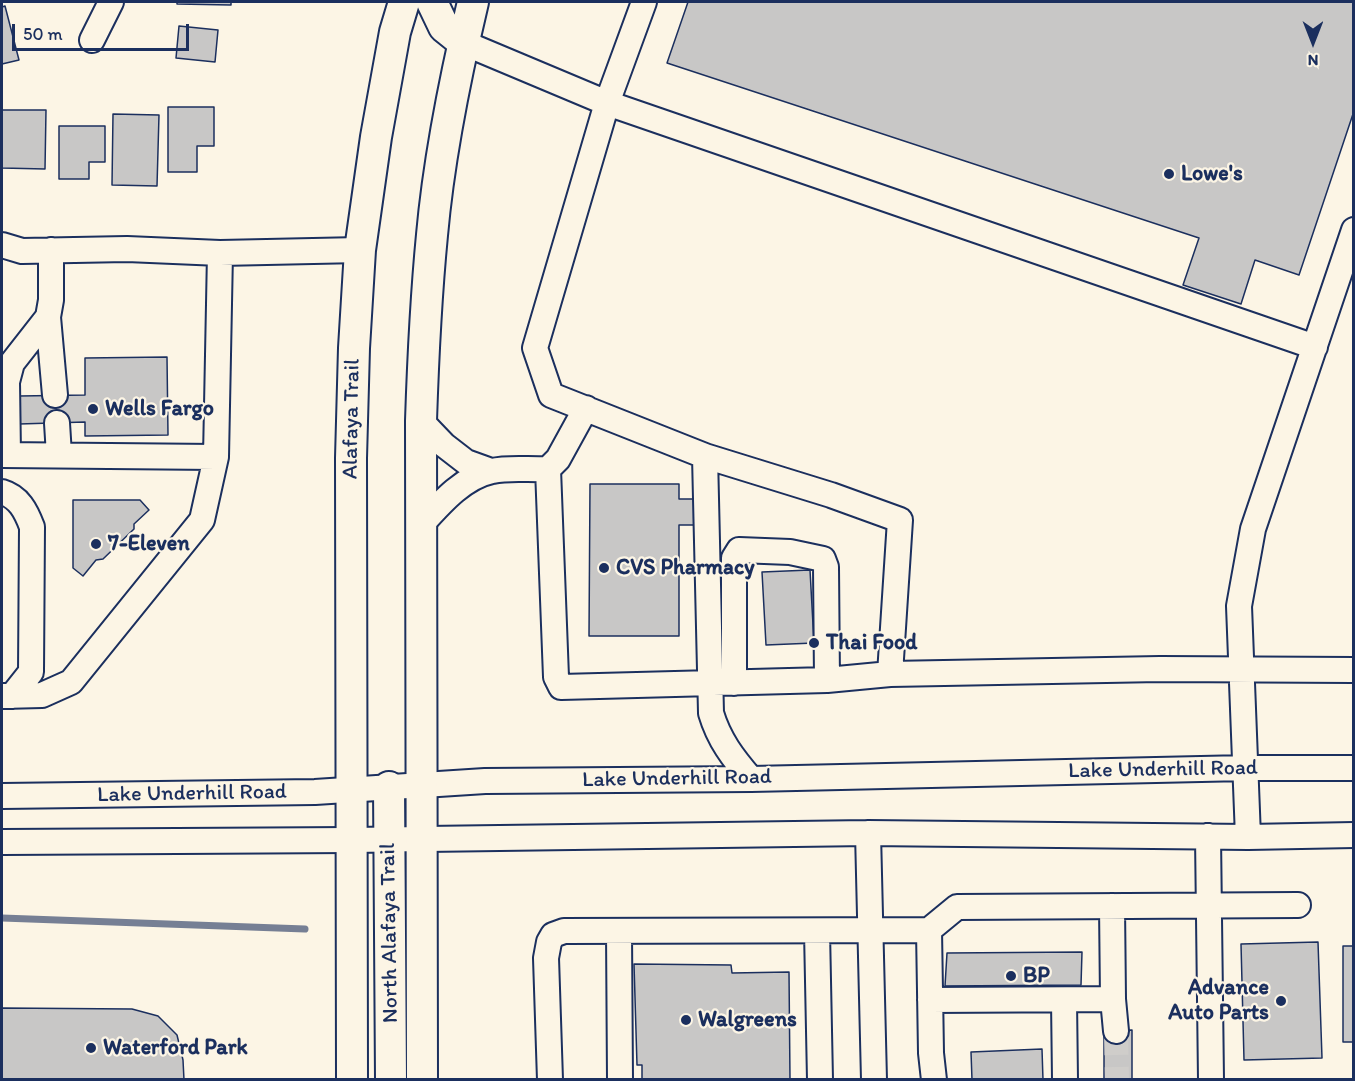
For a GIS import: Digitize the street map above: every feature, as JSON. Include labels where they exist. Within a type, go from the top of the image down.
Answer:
[{"type":"main road","name":"Alafaya Trail","points":[[352,840],[351,458],[360,250],[376,137],[404,2]]},
{"type":"main road","points":[[432,2],[444,27],[464,43]]},
{"type":"main road","points":[[422,838],[421,421],[424,330],[432,232],[446,140],[473,2]]},
{"type":"main road","name":"North Alafaya Trail","points":[[389,787],[391,1080]]},
{"type":"main road","name":"North Alafaya Trail","points":[[422,838],[422,1080]]},
{"type":"main road","name":"North Alafaya Trail","points":[[352,840],[352,1080]]},
{"type":"street","points":[[92,39],[111,2]]},
{"type":"street","points":[[644,2],[607,103],[535,348],[551,394],[705,456],[831,495],[900,520],[891,674]]},
{"type":"street","points":[[464,43],[607,103],[1315,347]]},
{"type":"street","points":[[1248,837],[1239,606],[1252,529],[1315,347],[1347,271],[1353,230]]},
{"type":"street","points":[[2,245],[22,251],[127,249],[220,253],[360,250]]},
{"type":"street","points":[[51,250],[51,300],[48,317],[55,395]]},
{"type":"street","points":[[7,696],[42,695],[70,682],[202,519],[216,457],[220,253]]},
{"type":"street","points":[[48,317],[12,363],[7,382],[5,455],[216,457]]},
{"type":"street","points":[[421,421],[444,445],[466,462],[491,471],[548,469],[558,459],[586,408]]},
{"type":"street","points":[[57,423],[59,455]]},
{"type":"street","points":[[705,456],[711,713],[716,731],[731,757],[751,779]]},
{"type":"street","points":[[548,469],[556,677],[561,687],[827,680],[891,674],[1240,669],[1353,670]]},
{"type":"street","points":[[421,525],[440,504],[466,483],[491,471]]},
{"type":"street","points":[[2,492],[8,494],[26,509],[32,527],[31,672],[7,696]]},
{"type":"street","points":[[734,683],[734,558],[740,550],[790,552],[823,559],[826,567],[827,680]]},
{"type":"street","name":"Lake Underhill Road","points":[[2,796],[315,792],[485,781],[751,779],[1246,768],[1353,768]]},
{"type":"street","points":[[868,833],[874,1080]]},
{"type":"street","name":"Lake Underhill Road","points":[[2,842],[868,833],[1248,837],[1353,835]]},
{"type":"street","points":[[1208,836],[1211,1080]]},
{"type":"street","points":[[550,1080],[546,958],[553,935],[564,931],[929,930],[957,907],[1298,905]]},
{"type":"street","points":[[1112,906],[1113,999],[1116,1030]]},
{"type":"street","points":[[929,930],[931,1053],[934,1080]]},
{"type":"street","points":[[619,931],[620,1080]]},
{"type":"street","points":[[817,931],[820,1080]]},
{"type":"street","points":[[1064,999],[1065,1080]]},
{"type":"street","points":[[930,1000],[1113,999]]},
{"type":"building","points":[[177,2],[231,2],[231,5],[177,4]]},
{"type":"building","name":"Lowe's","points":[[688,2],[1354,2],[1354,111],[1299,275],[1255,260],[1241,304],[1183,285],[1199,238],[667,63]]},
{"type":"building","points":[[5,6],[19,60],[2,64],[2,7]]},
{"type":"building","points":[[179,26],[218,30],[215,62],[176,58]]},
{"type":"building","points":[[168,107],[214,107],[214,146],[197,146],[197,172],[168,172]]},
{"type":"building","points":[[2,110],[46,110],[45,169],[2,168]]},
{"type":"building","points":[[113,114],[159,115],[157,186],[112,185]]},
{"type":"building","points":[[59,126],[105,126],[105,162],[89,162],[89,179],[59,179]]},
{"type":"building","name":"Wells Fargo","points":[[167,357],[168,435],[85,436],[85,422],[19,424],[19,396],[85,395],[85,358]]},
{"type":"building","name":"CVS Pharmacy","points":[[590,484],[679,484],[679,499],[697,499],[697,525],[679,525],[679,636],[589,636]]},
{"type":"building","name":"7-Eleven","points":[[73,500],[140,500],[149,510],[134,524],[134,529],[103,559],[96,560],[83,576],[73,568]]},
{"type":"building","points":[[810,570],[814,643],[766,645],[762,572]]},
{"type":"building","name":"Advance Auto Parts","points":[[1318,942],[1322,1058],[1244,1060],[1241,944]]},
{"type":"building","points":[[1343,946],[1354,946],[1354,1042],[1343,1042]]},
{"type":"building","points":[[1082,952],[1081,985],[945,986],[947,953]]},
{"type":"building","points":[[634,964],[731,965],[732,973],[789,972],[790,1080],[642,1080],[642,1065],[637,1065]]},
{"type":"building","name":"Waterford Park","points":[[2,1008],[132,1009],[158,1016],[177,1035],[183,1060],[184,1080],[2,1080]]},
{"type":"building","points":[[1132,1030],[1132,1080],[1104,1080],[1104,1031]]},
{"type":"building","points":[[1042,1049],[1043,1080],[972,1080],[971,1052]]},
{"type":"waterway","points":[[2,918],[305,929]]},
{"type":"tunnel","points":[[1116,1031],[1117,1080]]},
{"type":"place","name":"Lowe's","points":[[1169,174]]},
{"type":"place","name":"Wells Fargo","points":[[93,409]]},
{"type":"place","name":"7-Eleven","points":[[96,544]]},
{"type":"place","name":"CVS Pharmacy","points":[[604,568]]},
{"type":"place","name":"Thai Food","points":[[814,643]]},
{"type":"place","name":"BP","points":[[1011,976]]},
{"type":"place","name":"Advance Auto Parts","points":[[1281,1001]]},
{"type":"place","name":"Walgreens","points":[[686,1020]]},
{"type":"place","name":"Waterford Park","points":[[91,1048]]}]
